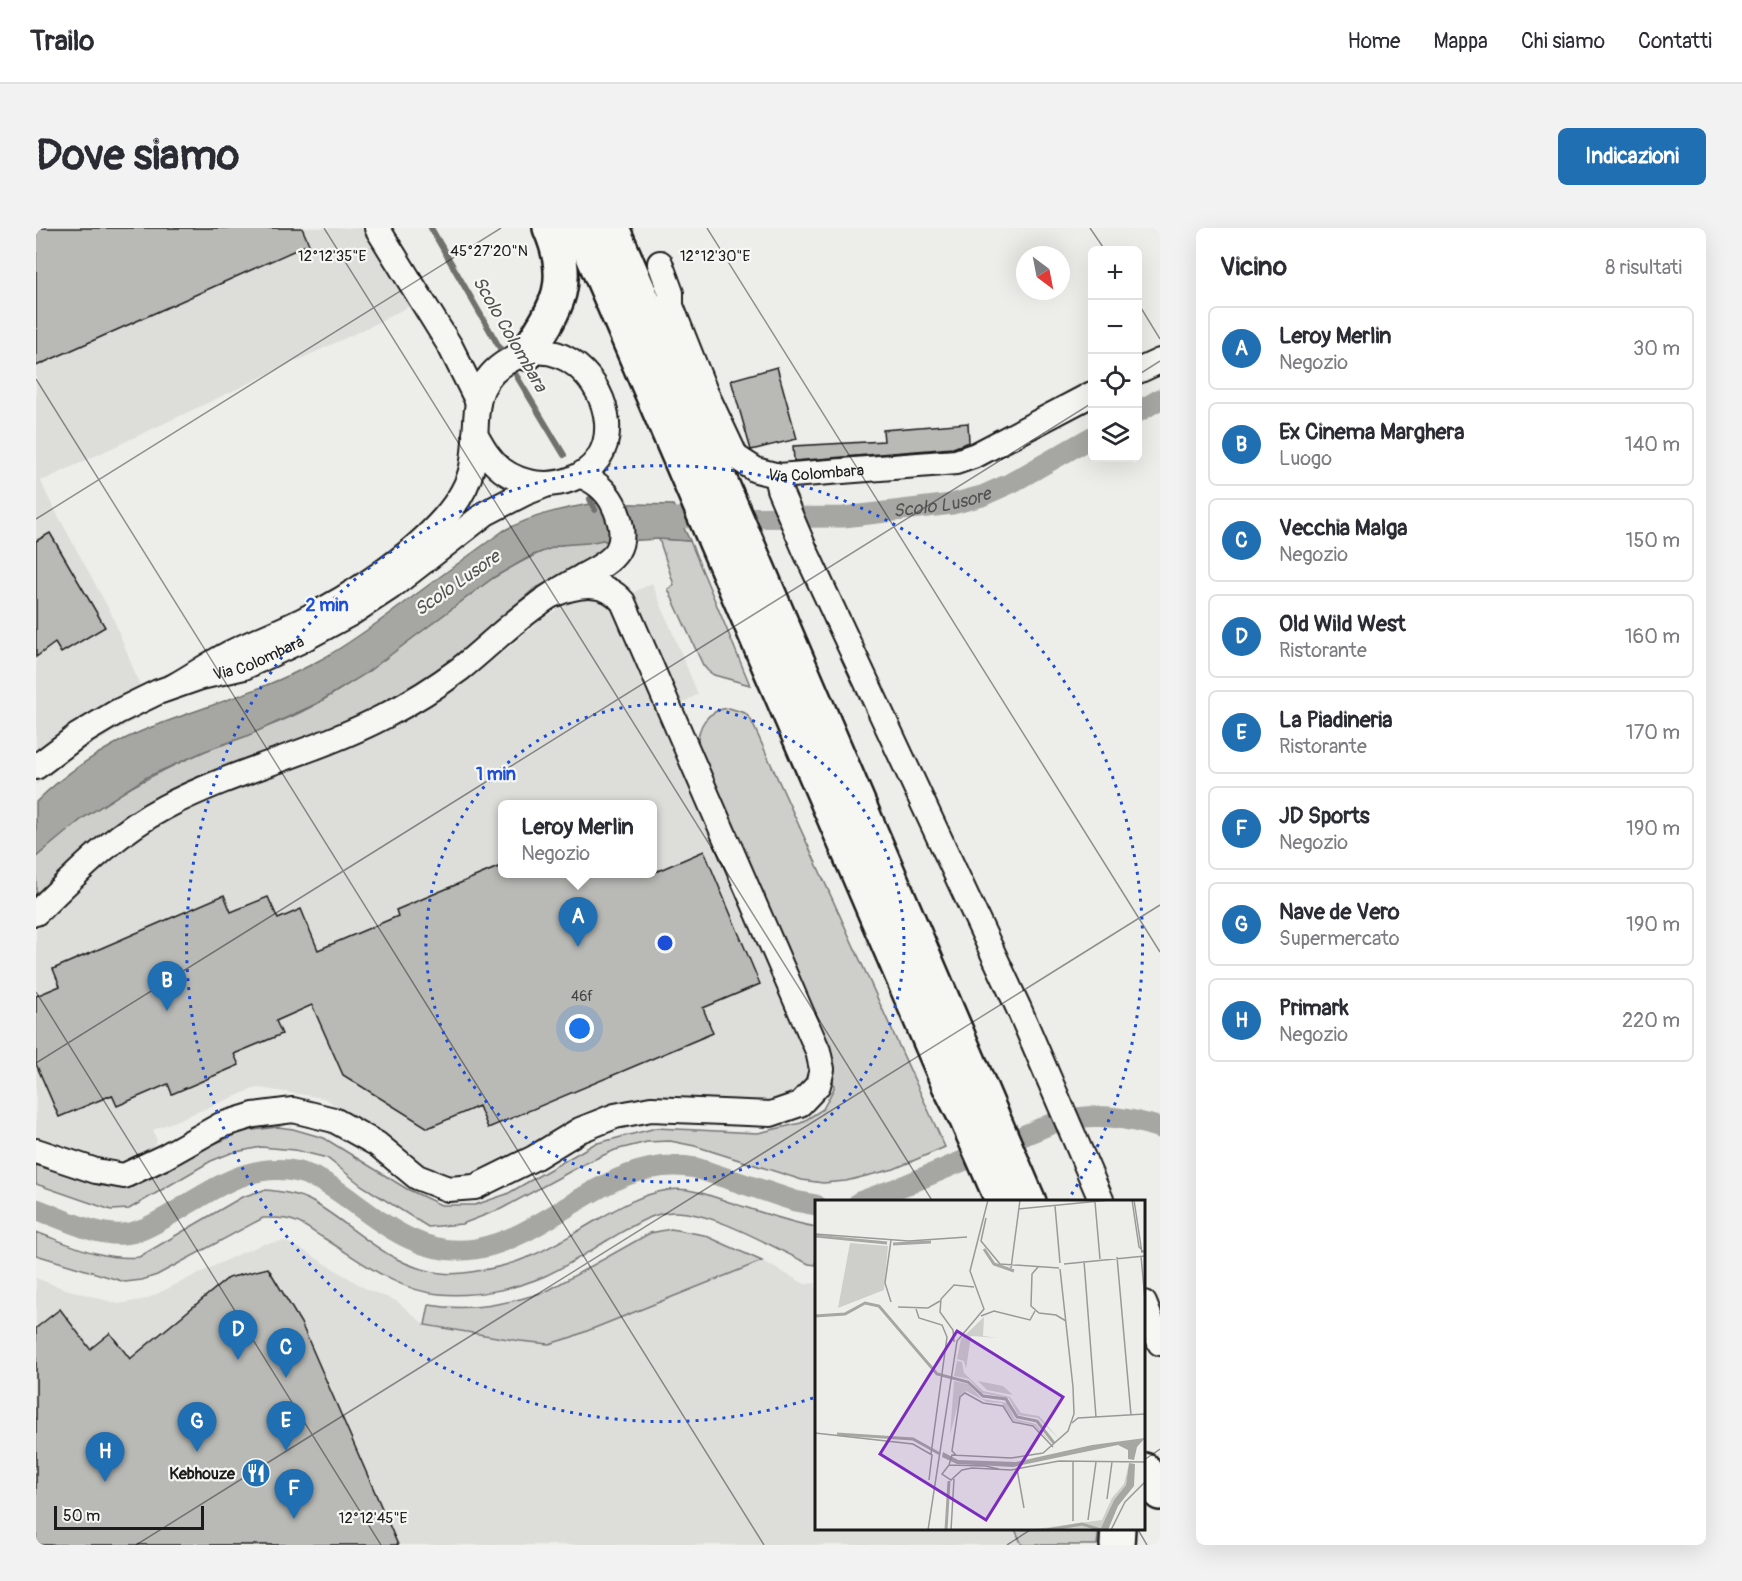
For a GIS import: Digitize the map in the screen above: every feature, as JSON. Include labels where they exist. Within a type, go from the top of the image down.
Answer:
[{"type":"main road","points":[[508,362],[551,316],[562,285],[562,261],[550,228]]},
{"type":"main road","points":[[581,228],[704,476]]},
{"type":"main road","points":[[612,228],[704,476],[949,1085],[978,1114],[1013,1193]]},
{"type":"main road","points":[[1145,1473],[1160,1493]]},
{"type":"main road","points":[[1117,1545],[1118,1530]]},
{"type":"street","points":[[377,228],[450,346],[477,402]]},
{"type":"street","name":"Via Colombara","points":[[660,263],[671,293],[671,306],[704,389],[736,457],[777,482],[956,462],[976,455],[1088,396]]},
{"type":"street","points":[[450,346],[470,365],[480,370],[508,362],[551,353],[568,359],[590,377],[602,398],[607,423],[606,442],[598,461],[586,478],[548,484],[528,482],[502,470],[485,453],[475,434],[477,402],[483,387],[508,362]]},
{"type":"street","points":[[1142,370],[1160,361]]},
{"type":"street","name":"Via Colombara","points":[[36,767],[77,736],[117,712],[176,686],[229,653],[307,619],[344,598],[391,565],[432,532],[459,500],[472,466],[475,434]]},
{"type":"street","points":[[36,913],[89,861],[134,825],[207,787],[352,731],[401,708],[448,678],[530,610],[604,565],[614,556],[621,542],[621,522],[610,497],[586,478]]},
{"type":"street","points":[[777,482],[805,550],[1051,1081],[1101,1200]]},
{"type":"street","name":"Via Colombara","points":[[176,686],[244,667],[350,614],[391,587],[486,513],[548,484]]},
{"type":"street","points":[[36,1151],[96,1172],[124,1176],[221,1125],[254,1115],[292,1110],[334,1120],[378,1144],[417,1177],[448,1189],[475,1187],[534,1158],[580,1130],[615,1116],[651,1109],[771,1114],[800,1104],[818,1085],[822,1069],[818,1051],[623,602],[613,592],[595,586],[576,586],[552,595]]},
{"type":"street","points":[[1145,1308],[1160,1343]]},
{"type":"shaded area","points":[[36,228],[392,228],[430,295],[373,325],[44,480],[40,479],[112,615],[150,711],[57,765],[36,785]]},
{"type":"shaded area","points":[[659,539],[690,541],[750,685],[714,675],[703,665],[668,589],[674,585]]},
{"type":"shaded area","points":[[596,540],[609,542],[594,560],[534,589],[450,662],[393,700],[311,738],[204,777],[36,897],[36,857],[94,810],[182,761],[262,729],[318,703],[372,667],[475,589],[502,572],[553,547]]},
{"type":"shaded area","points":[[652,583],[698,694],[662,715],[808,1057],[807,1075],[797,1091],[785,1099],[759,1103],[738,1104],[660,1097],[621,1103],[462,1181],[434,1174],[365,1130],[368,1126],[324,1098],[259,1088],[153,1130],[157,1141],[155,1145],[128,1160],[109,1161],[36,1136],[36,930],[112,855],[159,823],[202,802],[387,730],[429,707],[468,681],[545,617],[578,597],[589,597],[611,604]]},
{"type":"shaded area","points":[[729,708],[745,713],[751,720],[945,1147],[894,1169],[846,1181],[823,1183],[802,1180],[695,1146],[670,1141],[647,1142],[615,1150],[584,1164],[501,1209],[462,1224],[428,1227],[361,1185],[327,1158],[295,1150],[261,1147],[231,1153],[211,1161],[129,1209],[111,1210],[36,1184],[36,1163],[112,1186],[122,1187],[140,1183],[192,1153],[245,1131],[278,1127],[324,1138],[407,1189],[441,1205],[475,1205],[507,1194],[594,1144],[656,1128],[758,1133],[801,1123],[823,1109],[834,1088],[831,1060],[698,747],[699,732],[705,720],[721,709]]},
{"type":"shaded area","points":[[676,1189],[699,1192],[815,1227],[815,1265],[725,1224],[674,1212],[657,1215],[640,1222],[561,1268],[533,1281],[493,1291],[452,1295],[423,1291],[392,1280],[301,1224],[283,1218],[263,1218],[157,1275],[142,1280],[125,1282],[36,1255],[36,1232],[99,1254],[126,1258],[139,1257],[242,1197],[264,1190],[305,1198],[405,1263],[422,1269],[455,1274],[495,1268],[526,1258],[631,1202],[658,1192]]},
{"type":"shaded area","points":[[671,1229],[704,1235],[762,1261],[572,1337],[549,1344],[425,1325],[429,1305],[459,1308],[489,1306],[532,1296],[547,1291],[650,1233]]},
{"type":"shaded area","points":[[284,1241],[305,1251],[368,1290],[397,1301],[425,1325],[549,1344],[572,1337],[762,1261],[805,1284],[815,1283],[815,1530],[1015,1530],[1022,1545],[36,1545],[36,1278],[119,1304],[146,1299],[263,1244]]},
{"type":"shaded area","points":[[1015,1530],[1099,1530],[1097,1545],[1022,1545]]},
{"type":"water","points":[[597,503],[673,505],[690,541],[658,539],[609,542],[603,540],[560,545],[531,556],[493,578],[365,674],[316,704],[247,736],[205,751],[147,777],[83,818],[36,857],[36,802],[59,781],[99,753],[142,731],[255,690],[320,660],[361,635],[503,531],[548,513]]},
{"type":"building","points":[[36,228],[302,228],[309,244],[36,366]]},
{"type":"building","points":[[777,367],[797,439],[751,450],[731,380]]},
{"type":"building","points":[[968,423],[969,442],[953,448],[794,461],[793,446],[884,441],[883,430]]},
{"type":"building","points":[[50,533],[105,627],[61,653],[55,643],[36,657],[36,541]]},
{"type":"building","points":[[704,851],[760,984],[703,1008],[713,1033],[488,1128],[479,1106],[428,1128],[343,1075],[312,1005],[276,1021],[282,1034],[234,1054],[239,1065],[172,1094],[168,1084],[117,1106],[112,1095],[59,1117],[36,1064],[36,996],[60,986],[53,969],[224,895],[231,912],[268,897],[278,919],[301,909],[318,950],[398,916],[396,910],[498,867],[498,878],[657,878],[657,871]]},
{"type":"building","points":[[268,1268],[301,1323],[398,1545],[36,1545],[36,1328],[60,1309],[90,1349],[110,1333],[130,1359],[228,1278]]},
{"type":"waterway","name":"Scolo Colombara","points":[[431,228],[505,357]]},
{"type":"waterway","name":"Scolo Colombara","points":[[510,365],[564,455]]},
{"type":"waterway","name":"Scolo Lusore","points":[[1142,410],[1160,399]]},
{"type":"waterway","name":"Scolo Lusore","points":[[651,518],[844,517],[952,504],[982,496],[1011,483],[1088,439]]},
{"type":"waterway","name":"Scolo Colombara","points":[[590,499],[595,510]]},
{"type":"waterway","points":[[864,1200],[1058,1121],[1085,1117],[1109,1117],[1160,1128]]},
{"type":"waterway","points":[[36,1209],[101,1232],[129,1233],[152,1225],[211,1190],[240,1177],[255,1172],[288,1170],[305,1174],[328,1184],[378,1220],[408,1238],[423,1244],[457,1250],[475,1249],[504,1241],[531,1229],[609,1183],[636,1172],[665,1166],[696,1168],[795,1201],[815,1205]]},
{"type":"place","name":"Leroy Merlin","points":[[578,947]]},
{"type":"place","name":"Ex Cinema Marghera","points":[[167,1011]]},
{"type":"place","name":"Old Wild West","points":[[238,1360]]},
{"type":"place","name":"Vecchia Malga","points":[[286,1378]]},
{"type":"place","name":"La Piadineria","points":[[286,1451]]},
{"type":"place","name":"Nave de Vero","points":[[197,1452]]},
{"type":"place","name":"Kebhouze","points":[[256,1473]]},
{"type":"place","name":"Primark","points":[[105,1482]]},
{"type":"place","name":"JD Sports","points":[[294,1519]]}]
